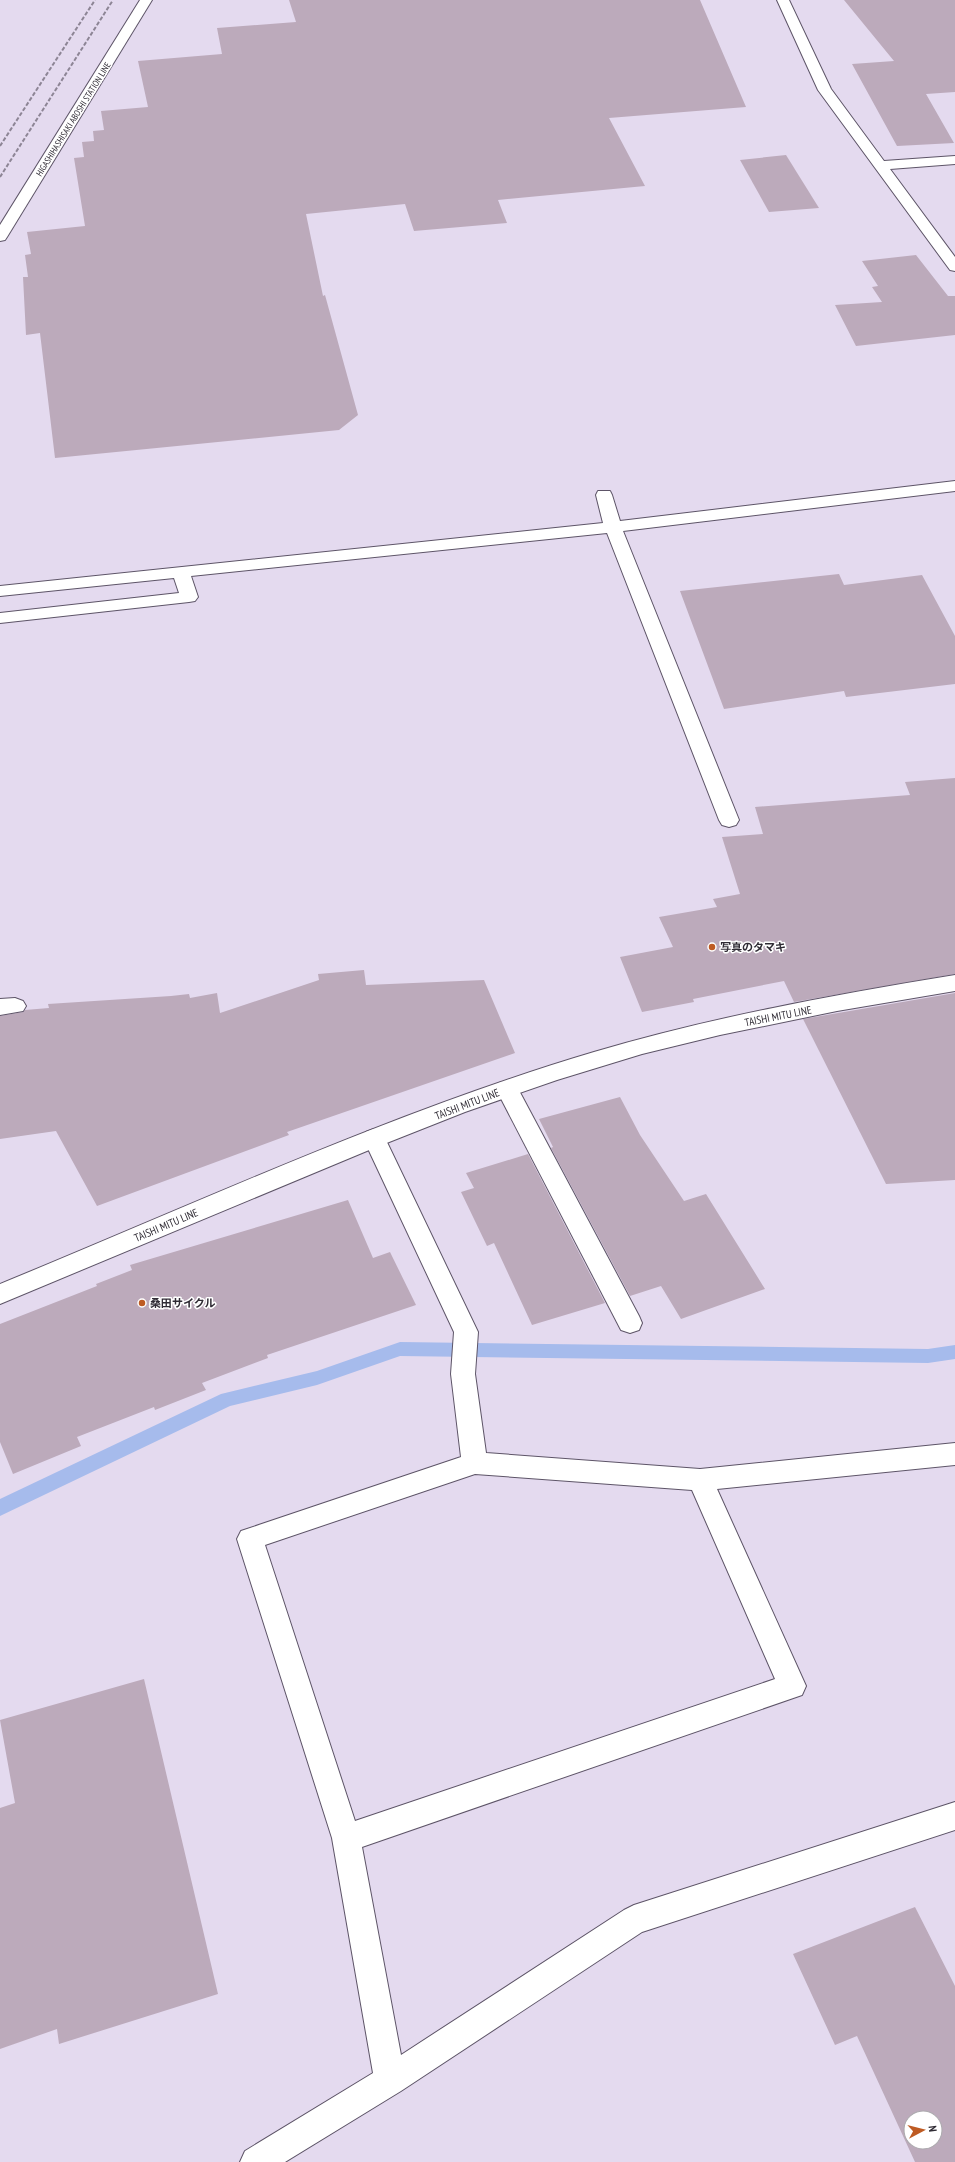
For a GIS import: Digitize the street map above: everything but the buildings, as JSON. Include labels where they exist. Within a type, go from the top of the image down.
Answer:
[{"type":"street","name":"HIGASHIHASHISAKI ABOSHI STATION LINE","points":[[0,237],[146,0]]},
{"type":"street","points":[[783,0],[826,90],[955,267]]},
{"type":"street","points":[[882,165],[955,160]]},
{"type":"street","points":[[0,591],[613,527],[955,486]]},
{"type":"street","points":[[604,495],[613,527],[730,820]]},
{"type":"street","points":[[0,618],[189,597],[181,571]]},
{"type":"street","name":"TAISHI MITU LINE","points":[[0,1294],[374,1138],[507,1089],[642,1046],[721,1027],[875,996],[955,983]]},
{"type":"street","points":[[507,1089],[630,1323]]},
{"type":"street","points":[[374,1138],[466,1332],[463,1374],[475,1462]]},
{"type":"street","points":[[390,2080],[346,1838],[250,1539],[475,1462],[700,1480],[955,1454]]},
{"type":"street","points":[[346,1838],[792,1686],[700,1480]]},
{"type":"street","points":[[256,2162],[390,2080],[634,1920],[955,1816]]},
{"type":"waterway","points":[[0,1508],[227,1399],[317,1378],[400,1349],[928,1356],[955,1352]]},
{"type":"railway","points":[[0,146],[95,0]]},
{"type":"railway","points":[[0,177],[113,0]]},
{"type":"place","name":"写真のタマキ","points":[[712,947]]},
{"type":"place","name":"桑田サイクル","points":[[142,1303]]}]
